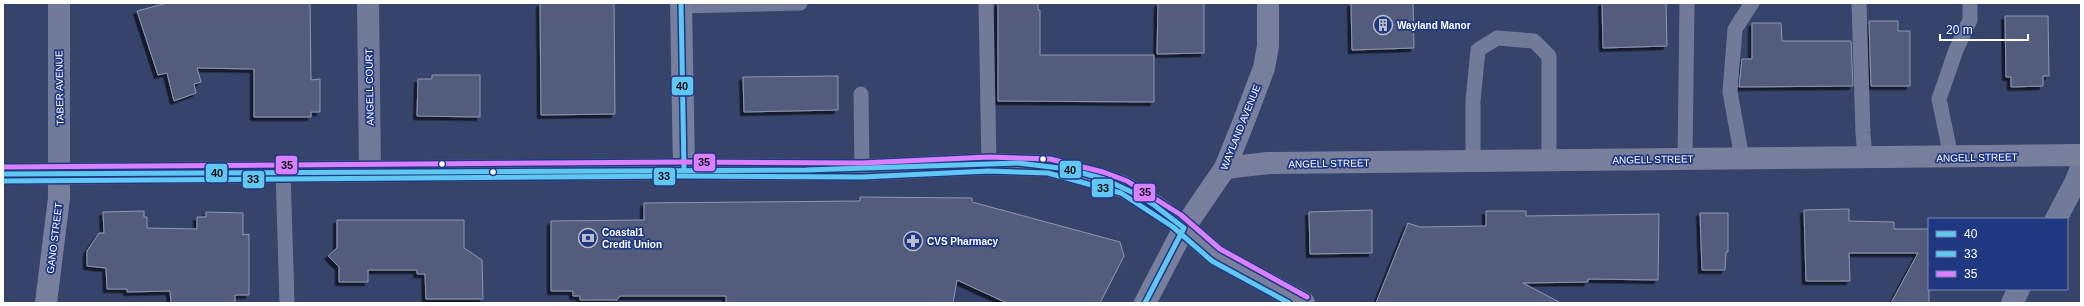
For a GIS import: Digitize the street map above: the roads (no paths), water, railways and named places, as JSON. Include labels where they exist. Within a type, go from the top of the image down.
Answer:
[{"type":"main road","name":"WAYLAND AVENUE","points":[[1145,303],[1184,228],[1225,168],[1264,68],[1268,46],[1268,3]]},
{"type":"main road","points":[[681,4],[684,169]]},
{"type":"main road","name":"ANGELL STREET","points":[[1225,168],[1268,163],[2081,155]]},
{"type":"main road","points":[[3,174],[684,169],[862,170],[989,164],[1049,166],[1101,178],[1145,199],[1160,208],[1216,255],[1304,303]]},
{"type":"main road","name":"GANO STREET","points":[[46,303],[59,198],[59,173]]},
{"type":"street","name":"TABER AVENUE","points":[[59,3],[59,173]]},
{"type":"street","name":"ANGELL COURT","points":[[368,3],[370,171]]},
{"type":"street","points":[[2057,218],[2075,183],[2081,168]]},
{"type":"street","points":[[2012,303],[2019,290]]},
{"type":"lane","points":[[681,4],[800,3]]},
{"type":"lane","points":[[986,3],[989,164]]},
{"type":"lane","points":[[1685,159],[1687,3]]},
{"type":"lane","points":[[1742,158],[1730,92],[1735,29],[1752,3]]},
{"type":"lane","points":[[1859,3],[1865,157]]},
{"type":"lane","points":[[1950,157],[1939,99],[1956,50],[1970,20],[1970,3]]},
{"type":"lane","points":[[1473,161],[1473,101],[1478,50],[1497,38],[1534,41],[1549,56],[1549,160]]},
{"type":"lane","points":[[861,94],[862,170]]},
{"type":"lane","points":[[283,171],[288,303]]},
{"type":"place","name":"Wayland Manor","points":[[1383,25]]},
{"type":"place","name":"Coastal1 Credit Union","points":[[588,238]]},
{"type":"place","name":"CVS Pharmacy","points":[[913,241]]}]
